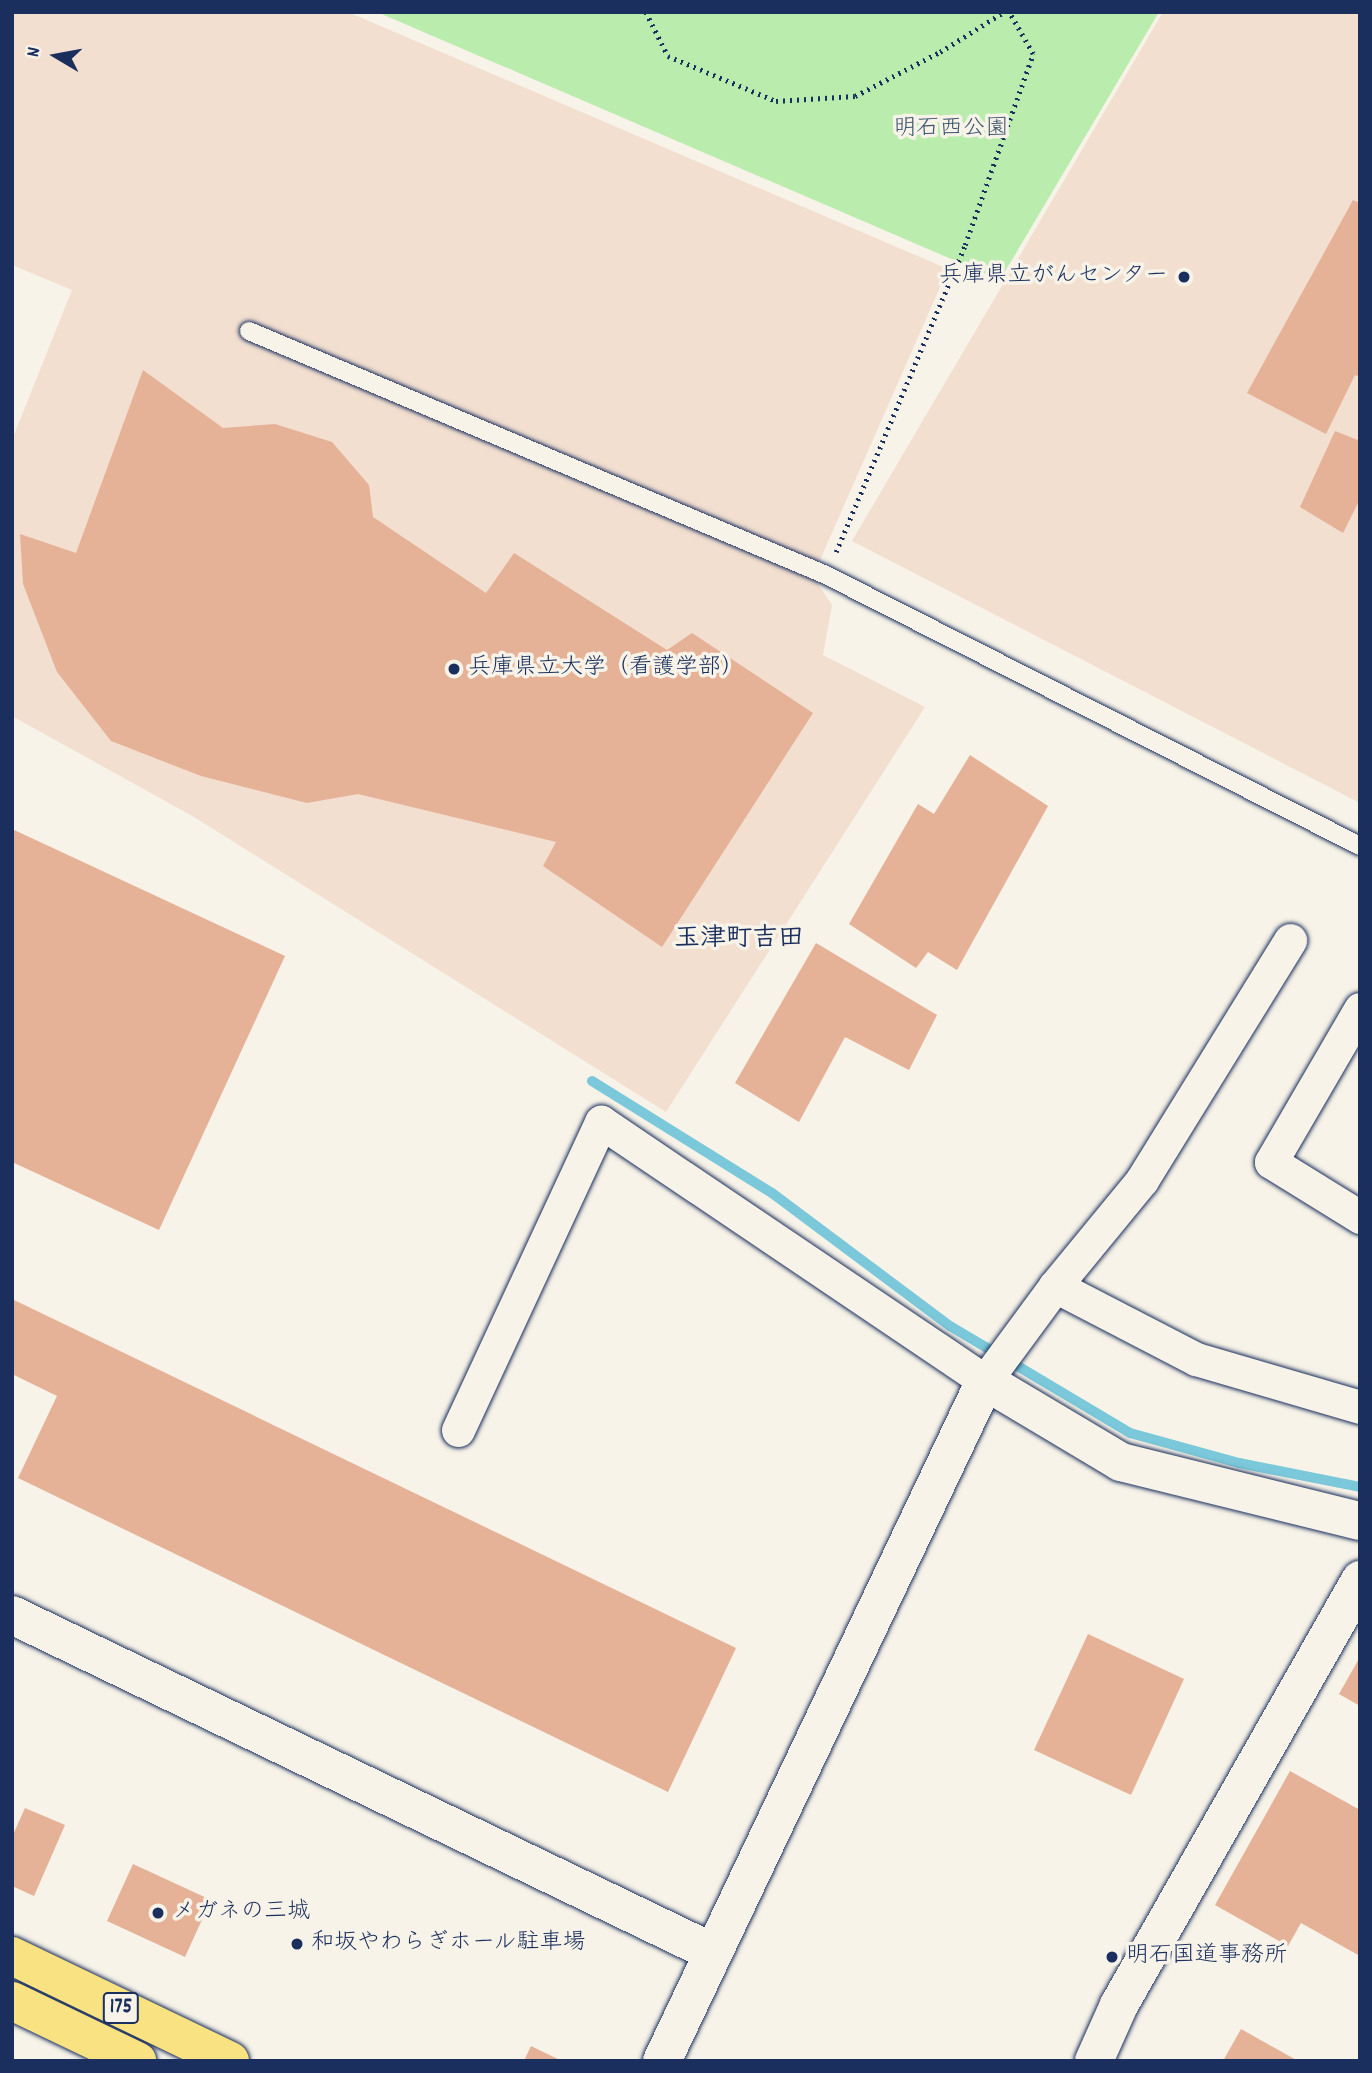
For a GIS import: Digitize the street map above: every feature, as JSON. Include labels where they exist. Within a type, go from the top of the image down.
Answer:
[{"type":"highway","name":"175","points":[[15,1964],[230,2061]]},
{"type":"highway","name":"175","points":[[12,2001],[137,2061]]},
{"type":"street","points":[[662,2061],[985,1381],[1055,1286],[1142,1180],[1290,940]]},
{"type":"street","points":[[1360,1009],[1271,1162],[1360,1217]]},
{"type":"street","points":[[458,1430],[601,1122],[985,1381],[1121,1462],[1360,1521]]},
{"type":"street","points":[[1055,1286],[1196,1359],[1360,1407]]},
{"type":"street","points":[[1094,2061],[1119,2005],[1360,1580]]},
{"type":"street","points":[[12,1615],[712,1952]]},
{"type":"lane","points":[[249,331],[826,575],[1360,846]]},
{"type":"path","points":[[646,12],[668,56],[776,101],[855,96],[940,52],[1007,12],[1033,54],[965,245],[826,575]]},
{"type":"shaded area","points":[[12,12],[348,12],[948,269],[813,576],[832,605],[823,655],[925,707],[666,1112],[194,817],[12,716],[12,440],[72,290],[12,265]]},
{"type":"shaded area","name":"兵庫県立がんセンター","points":[[1163,12],[1360,12],[1360,803],[852,541]]},
{"type":"green space","name":"明石西公園","points":[[377,12],[1159,12],[1000,280]]},
{"type":"building","points":[[1353,200],[1360,203],[1360,377],[1355,375],[1326,434],[1247,393]]},
{"type":"building","points":[[143,370],[223,428],[275,424],[332,442],[369,485],[373,517],[486,593],[514,553],[667,650],[692,633],[813,713],[662,947],[543,866],[556,842],[358,794],[307,803],[201,776],[111,741],[57,672],[23,584],[20,534],[76,553]]},
{"type":"building","points":[[1335,431],[1360,441],[1360,499],[1343,533],[1300,507]]},
{"type":"building","points":[[970,755],[1048,806],[957,970],[928,952],[916,968],[849,924],[918,804],[934,814]]},
{"type":"building","points":[[12,829],[285,956],[159,1230],[12,1162]]},
{"type":"building","points":[[816,943],[937,1015],[909,1070],[845,1037],[799,1122],[735,1083]]},
{"type":"building","points":[[12,1299],[736,1648],[668,1792],[18,1478],[57,1396],[12,1374]]},
{"type":"building","points":[[1088,1634],[1184,1679],[1131,1795],[1034,1750]]},
{"type":"building","points":[[1360,1657],[1360,1706],[1339,1694]]},
{"type":"building","points":[[1290,1771],[1360,1810],[1360,1956],[1301,1923],[1288,1946],[1215,1905]]},
{"type":"building","points":[[25,1808],[65,1825],[34,1896],[12,1886],[12,1837]]},
{"type":"building","points":[[133,1864],[211,1900],[185,1957],[107,1921]]},
{"type":"building","points":[[1241,2029],[1298,2061],[1223,2061]]},
{"type":"building","points":[[531,2046],[562,2061],[524,2061]]},
{"type":"waterway","points":[[592,1081],[772,1193],[950,1326],[1130,1433],[1239,1463],[1360,1487]]},
{"type":"place","name":"兵庫県立がんセンター","points":[[1184,277]]},
{"type":"place","name":"兵庫県立大学（看護学部）","points":[[454,669]]},
{"type":"place","name":"メガネの三城","points":[[158,1913]]},
{"type":"place","name":"和坂やわらぎホール駐車場","points":[[297,1944]]},
{"type":"place","name":"明石国道事務所","points":[[1112,1957]]},
{"type":"district","name":"玉津町吉田","points":[[739,940]]}]
